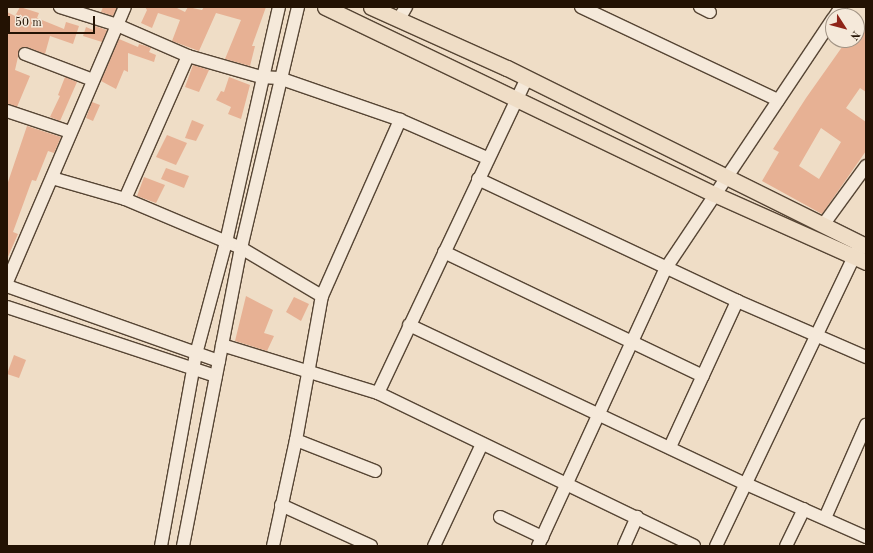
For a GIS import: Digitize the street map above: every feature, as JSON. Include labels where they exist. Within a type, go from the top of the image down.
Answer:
[{"type":"main road","points":[[325,7],[714,194],[862,252]]},
{"type":"main road","points":[[371,7],[402,13],[528,78],[823,225],[862,252]]},
{"type":"street","points":[[60,7],[117,25],[188,56],[261,77],[279,78],[400,120],[487,158]]},
{"type":"street","points":[[7,282],[52,178],[70,132],[125,7]]},
{"type":"street","points":[[161,546],[196,354],[226,242],[261,77],[279,7]]},
{"type":"street","points":[[183,546],[241,248],[279,78],[298,7]]},
{"type":"street","points":[[581,7],[778,100]]},
{"type":"street","points":[[500,517],[540,542],[666,268],[726,176],[825,31]]},
{"type":"street","points":[[25,54],[93,80]]},
{"type":"street","points":[[125,199],[188,56]]},
{"type":"street","points":[[378,393],[487,158],[528,78]]},
{"type":"street","points":[[7,111],[70,132]]},
{"type":"street","points":[[273,546],[310,372],[322,296],[400,120]]},
{"type":"street","points":[[823,225],[866,166]]},
{"type":"street","points":[[52,178],[125,199],[241,248],[322,296]]},
{"type":"street","points":[[478,179],[737,301],[866,357]]},
{"type":"street","points":[[444,252],[703,376]]},
{"type":"street","points":[[716,546],[744,483],[815,335],[862,252]]},
{"type":"street","points":[[7,286],[219,361]]},
{"type":"street","points":[[670,447],[737,301]]},
{"type":"street","points":[[7,307],[216,376]]},
{"type":"street","points":[[409,325],[599,412],[744,483],[866,537]]},
{"type":"street","points":[[222,345],[378,393],[566,486],[637,517],[694,546]]},
{"type":"street","points":[[826,518],[861,449],[866,425]]},
{"type":"street","points":[[296,440],[376,471]]},
{"type":"street","points":[[434,546],[482,444]]},
{"type":"street","points":[[281,505],[370,546]]},
{"type":"street","points":[[786,546],[804,509]]},
{"type":"street","points":[[624,546],[637,517]]},
{"type":"building","points":[[20,7],[39,13],[37,18],[64,29],[66,22],[79,26],[73,44],[50,36],[45,54],[27,47],[20,48],[15,70],[30,76],[17,107],[7,104],[7,12],[15,16]]},
{"type":"building","points":[[103,7],[117,7],[113,16],[101,12]]},
{"type":"building","points":[[145,7],[175,7],[185,12],[188,7],[202,10],[204,7],[266,7],[252,46],[255,46],[250,66],[225,59],[241,20],[216,13],[199,51],[172,41],[180,20],[158,13],[152,28],[141,23],[147,10]]},
{"type":"building","points":[[95,26],[107,30],[102,42],[83,36],[86,27],[93,30]]},
{"type":"building","points":[[865,26],[866,27],[866,92],[860,88],[846,108],[866,122],[866,151],[822,214],[762,181],[779,152],[773,149],[806,98],[841,48],[865,48]],"holes":[[[821,128],[841,142],[819,179],[799,166]]]},
{"type":"building","points":[[119,39],[138,47],[139,44],[151,48],[149,52],[156,55],[154,62],[128,53],[128,72],[124,70],[116,89],[101,81]]},
{"type":"building","points":[[193,65],[209,70],[199,92],[185,87]]},
{"type":"building","points":[[65,77],[77,82],[60,121],[50,117],[60,96],[58,95]]},
{"type":"building","points":[[229,77],[250,85],[241,119],[228,114],[231,107],[216,100],[221,91],[224,92]]},
{"type":"building","points":[[92,102],[100,105],[93,121],[86,118]]},
{"type":"building","points":[[192,120],[204,125],[196,141],[185,138]]},
{"type":"building","points":[[27,126],[61,137],[54,153],[48,151],[36,181],[32,180],[13,232],[18,234],[7,259],[7,185]]},
{"type":"building","points":[[167,135],[187,143],[176,165],[156,157]]},
{"type":"building","points":[[166,168],[189,176],[184,188],[161,179]]},
{"type":"building","points":[[144,177],[165,185],[156,203],[137,196]]},
{"type":"building","points":[[246,296],[273,310],[264,333],[274,336],[267,351],[235,341]]},
{"type":"building","points":[[294,297],[309,304],[301,321],[286,312]]},
{"type":"building","points":[[14,355],[26,360],[19,378],[7,374]]}]
